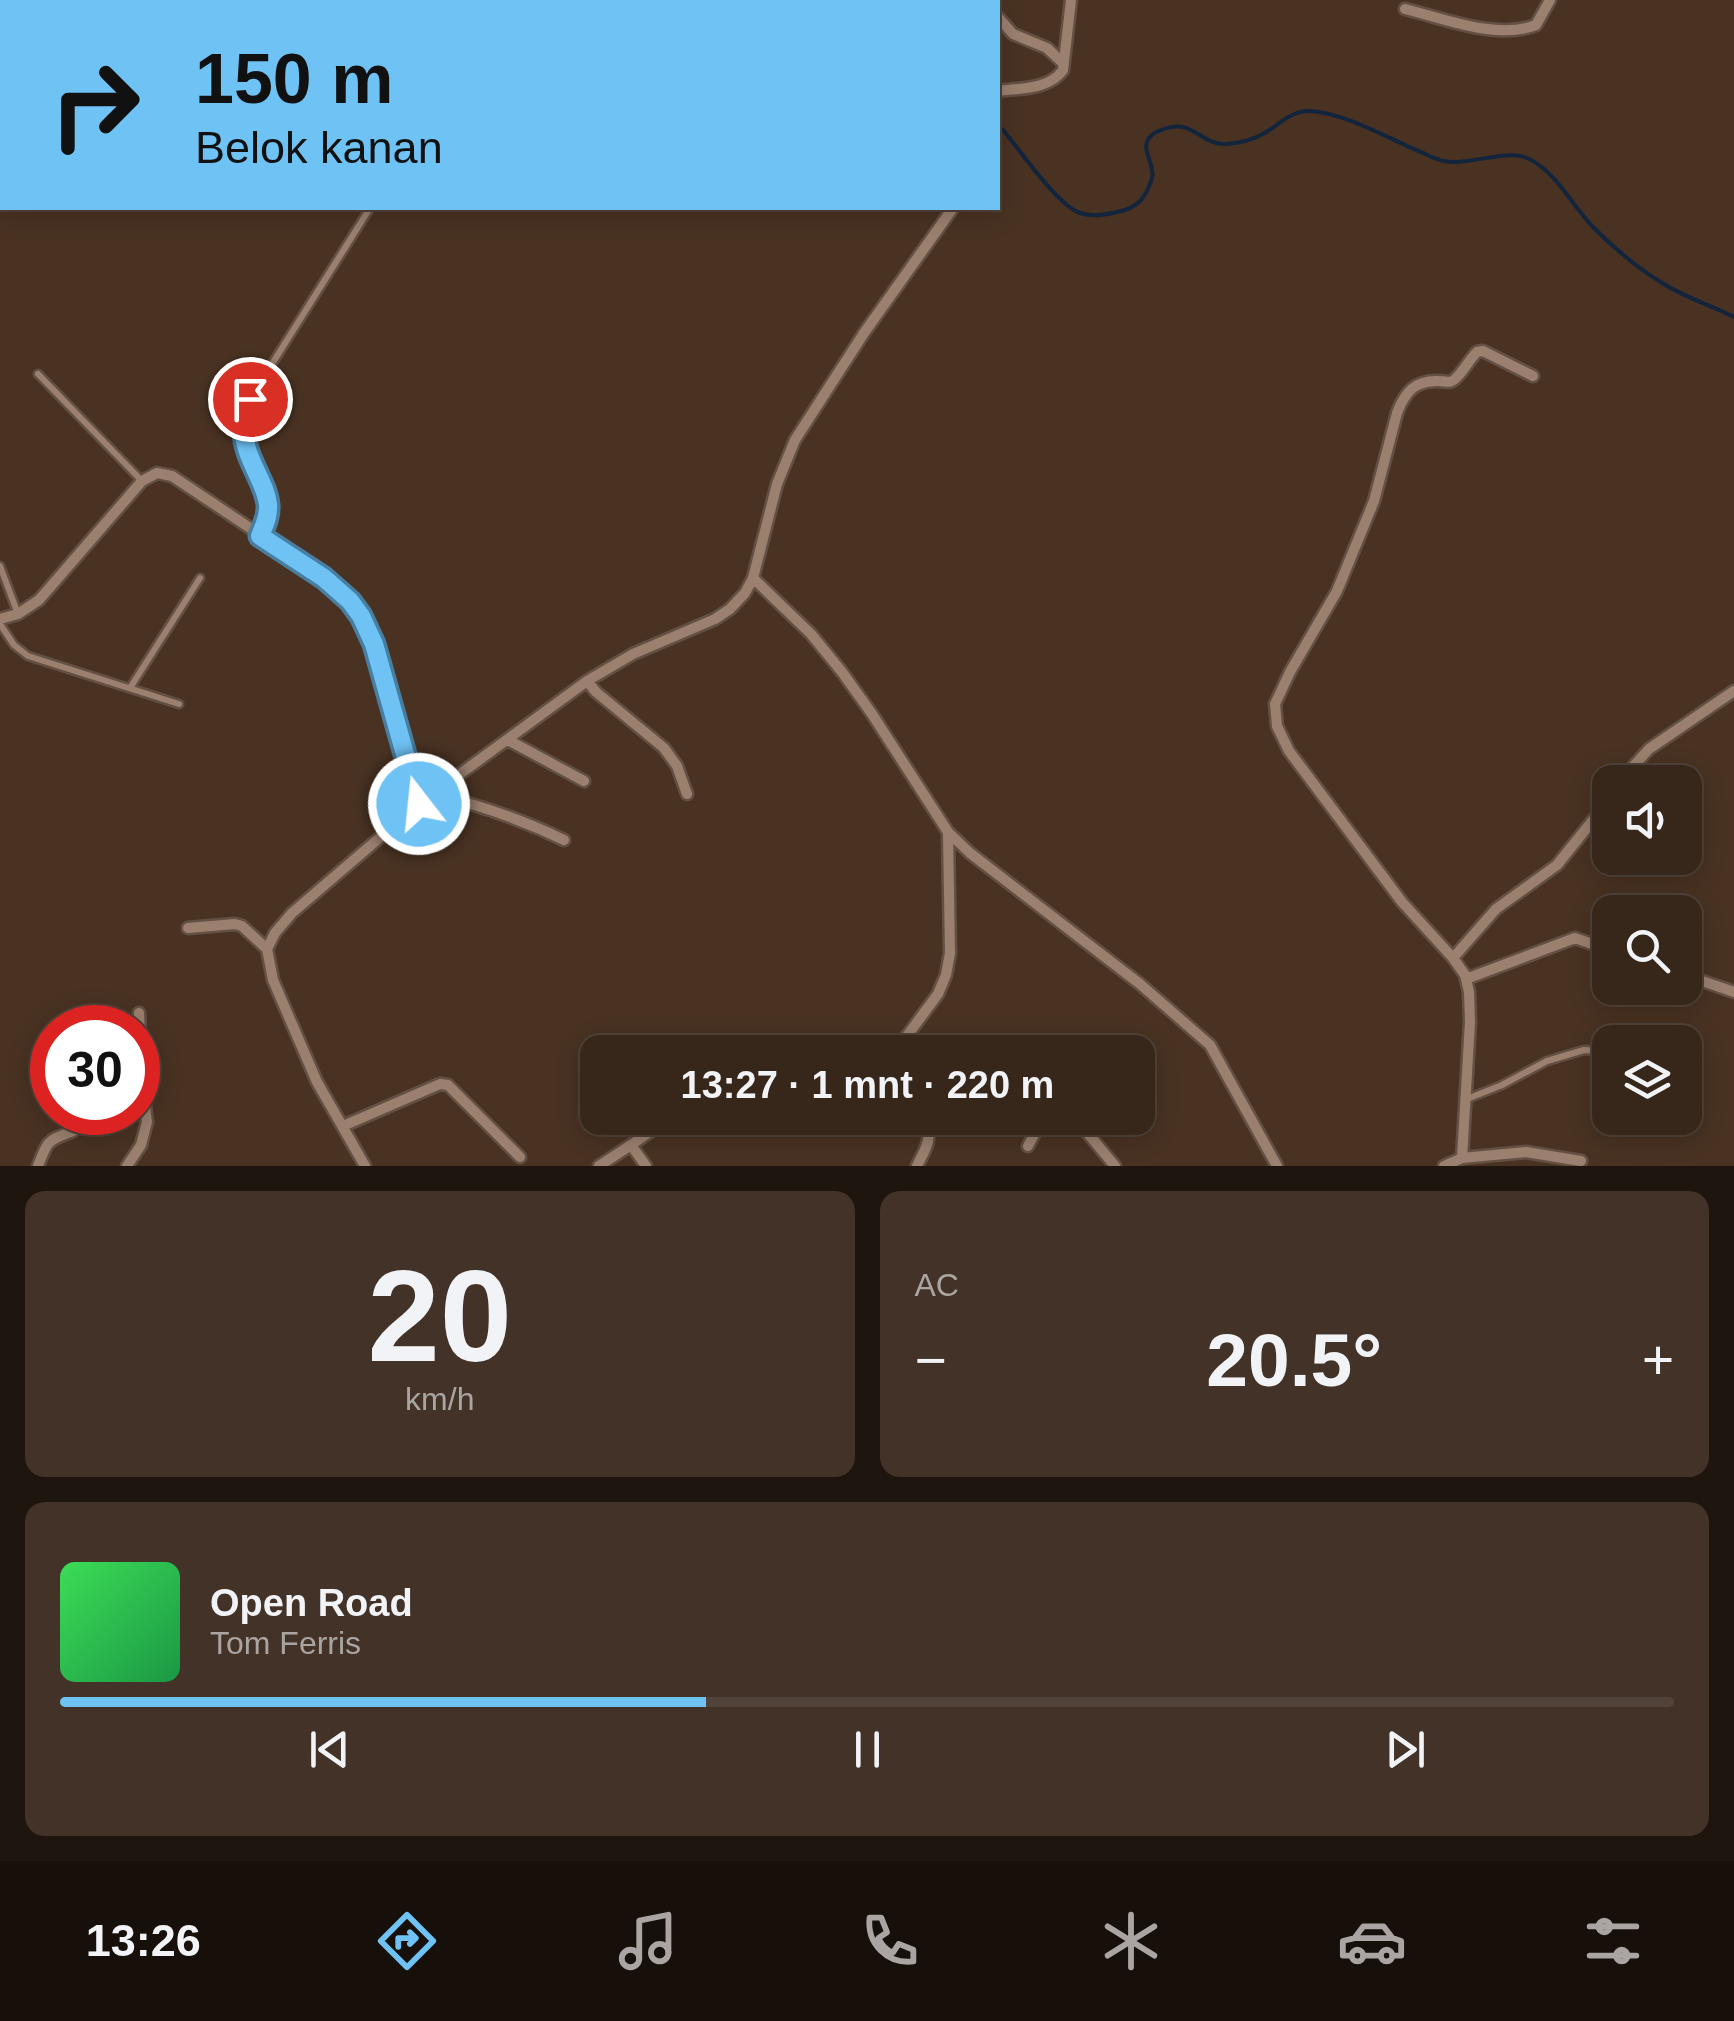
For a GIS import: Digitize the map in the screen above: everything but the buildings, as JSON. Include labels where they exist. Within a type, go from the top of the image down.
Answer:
[{"type":"street","points":[[1000,91],[1044,85],[1058,77],[1071,0]]},
{"type":"street","points":[[1405,9],[1496,31],[1519,32],[1536,25],[1550,0]]},
{"type":"street","points":[[1000,19],[1013,34],[1047,48],[1063,63]]},
{"type":"street","points":[[365,1166],[317,1082],[273,980],[268,949],[276,933],[292,914],[419,804],[587,681],[633,654],[730,609],[752,578],[778,484],[795,440],[864,333],[953,210]]},
{"type":"street","points":[[1462,1158],[1470,1022],[1466,980],[1453,958],[1402,902],[1289,751],[1276,726],[1274,704],[1337,591],[1374,501],[1396,413],[1412,386],[1455,379],[1477,352],[1483,351],[1533,376]]},
{"type":"street","points":[[0,621],[39,600],[142,481],[158,473],[172,476],[324,578],[350,601],[374,644],[419,804]]},
{"type":"street","points":[[752,578],[811,634],[842,672],[948,832],[1140,984],[1210,1045],[1276,1166]]},
{"type":"street","points":[[587,681],[664,748],[677,766],[687,794]]},
{"type":"street","points":[[1634,765],[1649,749],[1734,690]]},
{"type":"street","points":[[508,740],[584,781]]},
{"type":"street","points":[[434,794],[497,812],[564,840]]},
{"type":"street","points":[[1453,958],[1496,909],[1556,864],[1592,823]]},
{"type":"street","points":[[908,1035],[938,994],[946,975],[950,953],[948,832]]},
{"type":"street","points":[[188,928],[235,924],[268,949]]},
{"type":"street","points":[[1466,980],[1575,938],[1592,944]]},
{"type":"street","points":[[1702,981],[1734,992]]},
{"type":"street","points":[[343,1126],[440,1084],[458,1093],[520,1157]]},
{"type":"street","points":[[38,1166],[48,1142],[58,1135]]},
{"type":"street","points":[[127,1166],[143,1135]]},
{"type":"street","points":[[599,1166],[646,1135]]},
{"type":"street","points":[[916,1166],[929,1135]]},
{"type":"street","points":[[1028,1146],[1034,1135]]},
{"type":"street","points":[[1090,1135],[1116,1166]]},
{"type":"street","points":[[631,1146],[646,1166]]},
{"type":"street","points":[[1444,1166],[1462,1158],[1526,1152],[1581,1161]]},
{"type":"lane","points":[[260,536],[268,506],[248,456],[244,430],[250,399],[369,210]]},
{"type":"lane","points":[[38,374],[142,481]]},
{"type":"lane","points":[[0,566],[18,614]]},
{"type":"lane","points":[[130,688],[200,578]]},
{"type":"lane","points":[[0,621],[14,645],[28,656],[179,704]]},
{"type":"lane","points":[[1466,1100],[1547,1061],[1592,1050]]},
{"type":"waterway","points":[[1000,128],[1061,200],[1080,213],[1094,215],[1124,210],[1140,201],[1152,178],[1147,141],[1155,133],[1174,127],[1190,129],[1210,141],[1232,144],[1254,138],[1291,116],[1310,111],[1350,121],[1441,160],[1508,155],[1527,158],[1546,171],[1594,228],[1634,263],[1677,291],[1734,317]]},
{"type":"route","points":[[250,399],[244,430],[248,456],[268,500],[267,520],[260,536],[337,588],[361,616],[374,644],[419,804]]}]
